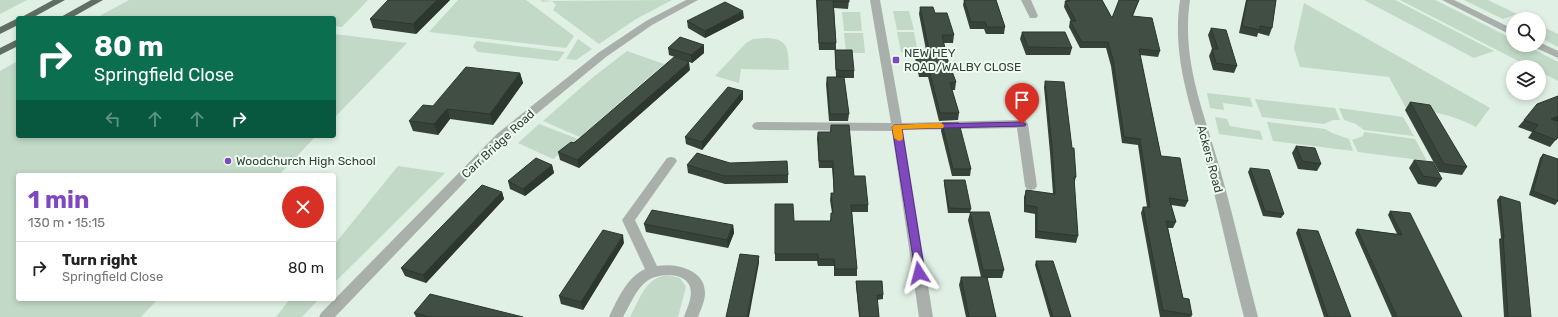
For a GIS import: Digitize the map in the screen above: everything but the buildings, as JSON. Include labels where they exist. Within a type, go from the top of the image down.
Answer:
[{"type":"highway","points":[[28,16],[60,0]]},
{"type":"highway","points":[[68,16],[98,0]]},
{"type":"highway","points":[[0,31],[16,23]]},
{"type":"highway","points":[[0,52],[16,43]]},
{"type":"street","name":"Carr Bridge Road","points":[[326,317],[502,136],[602,54],[648,23],[693,0]]},
{"type":"street","points":[[875,0],[897,127],[926,317]]},
{"type":"street","points":[[1026,0],[1033,16]]},
{"type":"street","name":"Ackers Road","points":[[1185,0],[1183,36],[1187,76],[1214,168],[1251,317]]},
{"type":"street","points":[[1447,0],[1506,30]]},
{"type":"street","points":[[1546,49],[1558,55]]},
{"type":"street","points":[[758,126],[897,127],[1022,124],[1031,186]]},
{"type":"street","points":[[653,272],[628,220],[672,161]]},
{"type":"street","points":[[616,317],[630,293],[643,276],[660,269],[676,270],[687,275],[696,283],[698,295],[691,317]]},
{"type":"green space","points":[[0,0],[27,0],[0,14]]},
{"type":"green space","points":[[129,0],[368,0],[342,27],[336,26],[336,16],[100,16]]},
{"type":"green space","points":[[458,0],[526,0],[574,36],[566,48],[429,32]]},
{"type":"green space","points":[[540,0],[552,1],[543,2]]},
{"type":"green space","points":[[672,0],[636,19],[599,44],[553,10],[556,5],[552,1]]},
{"type":"green space","points":[[1364,0],[1395,0],[1494,51],[1474,58]]},
{"type":"green space","points":[[1400,0],[1435,0],[1506,36],[1506,52],[1539,52],[1558,62],[1558,81],[1546,75],[1546,60],[1516,60]]},
{"type":"green space","points":[[1464,0],[1488,0],[1513,12],[1506,12],[1506,18],[1503,19]]},
{"type":"green space","points":[[1304,3],[1490,108],[1476,127],[1459,119],[1442,114],[1406,108],[1389,77],[1300,67],[1294,48]]},
{"type":"green space","points":[[893,11],[909,11],[914,30],[897,30]]},
{"type":"green space","points":[[842,12],[860,12],[862,31],[844,31]]},
{"type":"green space","points":[[1546,28],[1558,34],[1558,47],[1546,41]]},
{"type":"green space","points":[[897,32],[914,32],[918,53],[901,52]]},
{"type":"green space","points":[[844,33],[863,33],[865,53],[846,53]]},
{"type":"green space","points":[[336,34],[407,43],[336,116]]},
{"type":"green space","points":[[766,38],[784,43],[788,51],[789,70],[741,69],[739,83],[715,76],[746,43],[753,39]]},
{"type":"green space","points":[[578,39],[592,49],[576,60],[566,59]]},
{"type":"green space","points":[[476,41],[565,52],[558,61],[478,52],[473,47]]},
{"type":"green space","points":[[627,51],[664,64],[580,137],[543,121],[592,78]]},
{"type":"green space","points":[[16,62],[16,138],[314,138],[281,173],[16,173],[16,301],[156,301],[141,317],[0,317],[0,71]]},
{"type":"green space","points":[[1207,93],[1250,98],[1253,107],[1223,103],[1224,110],[1210,108]]},
{"type":"green space","points":[[1255,99],[1335,108],[1340,120],[1333,120],[1324,124],[1262,117]]},
{"type":"green space","points":[[1339,108],[1403,117],[1414,136],[1364,130],[1356,124],[1344,120]]},
{"type":"green space","points":[[1215,117],[1227,119],[1230,126],[1260,131],[1263,140],[1219,134]]},
{"type":"green space","points":[[1267,122],[1325,129],[1349,139],[1353,151],[1273,141]]},
{"type":"green space","points":[[539,124],[578,139],[553,159],[518,143]]},
{"type":"green space","points":[[1364,132],[1415,139],[1427,161],[1358,152],[1352,140],[1363,136]]},
{"type":"green space","points":[[398,166],[445,173],[336,281],[336,243]]},
{"type":"green space","points":[[667,275],[680,278],[686,287],[678,317],[630,317],[648,285],[653,280]]},
{"type":"green space","points":[[288,301],[317,301],[302,317],[276,317]]},
{"type":"slow traffic","points":[[899,138],[897,127],[940,126]]},
{"type":"place","name":"NEW HEY ROAD/WALBY CLOSE","points":[[896,60]]},
{"type":"place","name":"Woodchurch High School","points":[[228,161]]},
{"type":"route","points":[[919,273],[897,127],[1022,124]]}]
